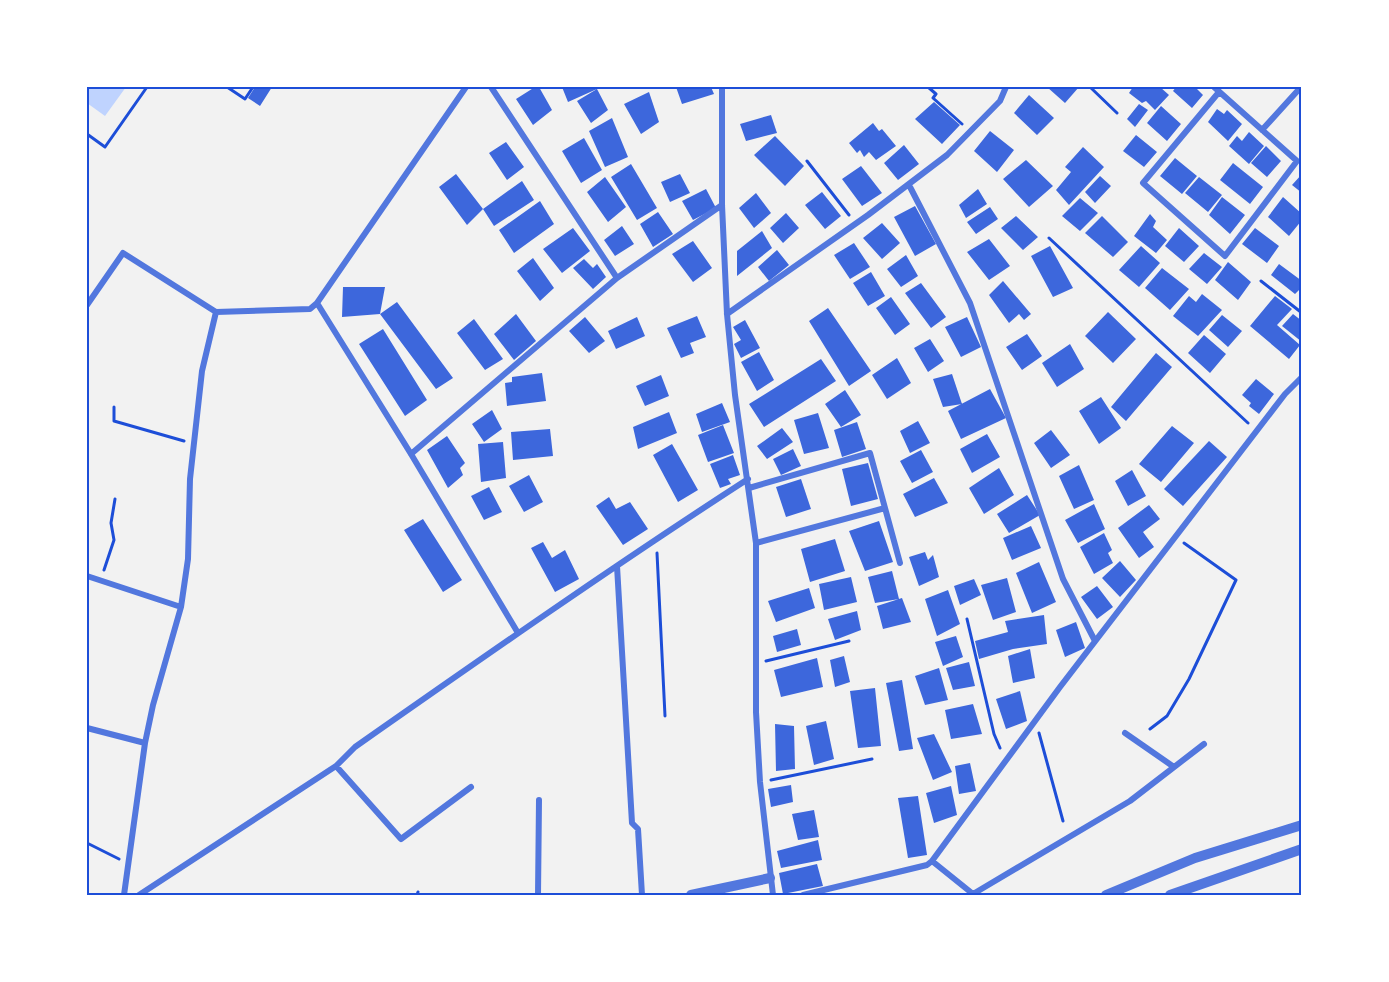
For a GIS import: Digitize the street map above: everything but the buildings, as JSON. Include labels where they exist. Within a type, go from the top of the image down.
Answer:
[{"type":"street","points":[[87,305],[123,253],[216,312],[310,309],[466,87]]},
{"type":"street","points":[[491,87],[617,278]]},
{"type":"street","points":[[722,87],[722,205],[727,314],[735,395],[756,543],[756,712],[760,782],[773,895]]},
{"type":"street","points":[[727,314],[909,185],[947,155],[1000,101],[1006,87]]},
{"type":"street","points":[[1262,130],[1301,87]]},
{"type":"street","points":[[1216,89],[1297,161],[1225,256],[1143,183],[1216,89]]},
{"type":"street","points":[[909,185],[970,303],[1064,579],[1095,641]]},
{"type":"street","points":[[411,454],[617,278],[722,205]]},
{"type":"street","points":[[316,303],[411,454],[518,633]]},
{"type":"street","points":[[124,895],[145,744],[153,705],[181,607],[188,559],[190,479],[202,370],[216,312]]},
{"type":"street","points":[[803,895],[927,865],[932,861],[1095,641],[1285,394],[1302,377]]},
{"type":"street","points":[[749,488],[870,453],[900,563]]},
{"type":"street","points":[[139,895],[336,766],[355,747],[518,633],[748,479]]},
{"type":"street","points":[[756,543],[885,508]]},
{"type":"street","points":[[617,566],[632,823],[638,829],[642,895]]},
{"type":"street","points":[[87,576],[181,607]]},
{"type":"street","points":[[87,728],[145,744]]},
{"type":"street","points":[[1125,733],[1174,767]]},
{"type":"street","points":[[932,861],[973,894],[1130,801],[1204,744]]},
{"type":"street","points":[[336,766],[401,839],[471,787]]},
{"type":"street","points":[[538,895],[539,800]]},
{"type":"street","points":[[1106,895],[1195,858],[1302,826]]},
{"type":"street","points":[[1170,895],[1302,849]]},
{"type":"street","points":[[691,895],[770,878]]},
{"type":"street","points":[[1188,887],[1198,895]]},
{"type":"path","points":[[87,134],[105,147],[147,87]]},
{"type":"path","points":[[227,87],[245,99],[253,87]]},
{"type":"path","points":[[928,87],[936,94],[933,98],[970,131]]},
{"type":"path","points":[[1090,87],[1117,113]]},
{"type":"path","points":[[807,161],[856,223]]},
{"type":"path","points":[[1049,238],[1256,432]]},
{"type":"path","points":[[1261,281],[1302,313]]},
{"type":"path","points":[[114,407],[114,421],[194,444]]},
{"type":"path","points":[[101,580],[114,540],[111,523],[115,499]]},
{"type":"path","points":[[1150,729],[1167,716],[1189,680],[1236,580],[1176,537]]},
{"type":"path","points":[[656,539],[665,716]]},
{"type":"path","points":[[966,619],[994,734],[1005,761]]},
{"type":"path","points":[[756,664],[849,641]]},
{"type":"path","points":[[1036,720],[1063,821]]},
{"type":"path","points":[[760,782],[872,759]]},
{"type":"path","points":[[87,843],[128,864]]},
{"type":"water","points":[[87,87],[126,87],[105,116],[87,103]]}]
